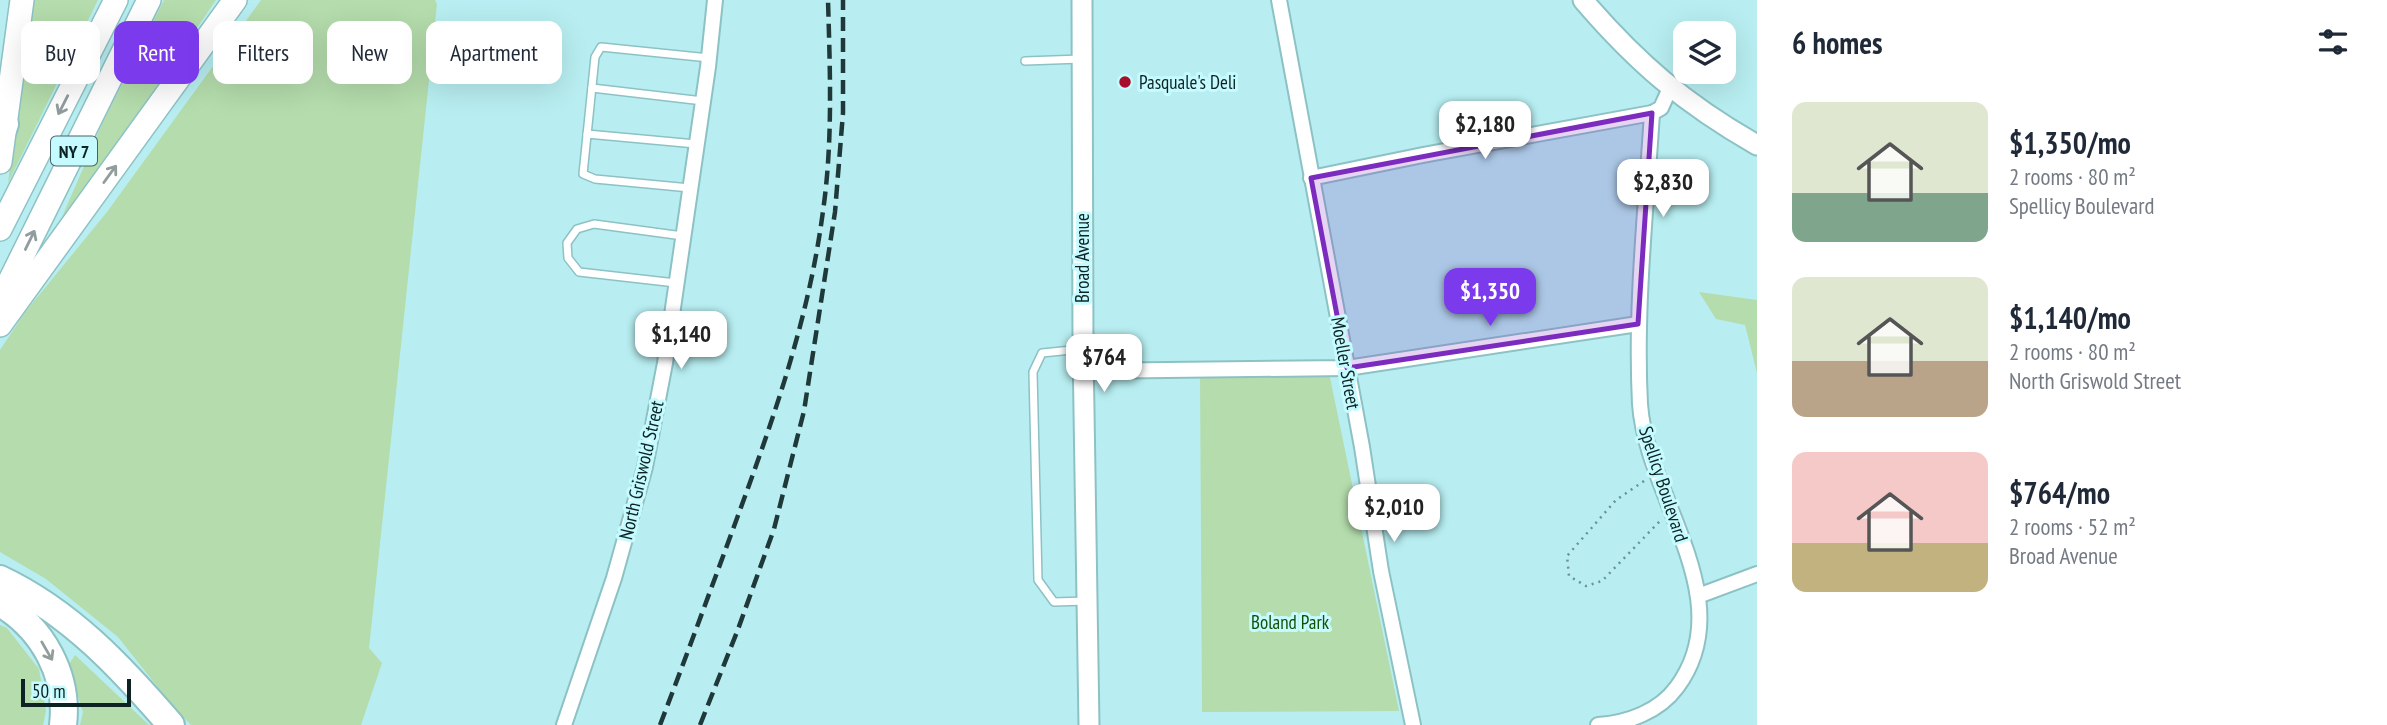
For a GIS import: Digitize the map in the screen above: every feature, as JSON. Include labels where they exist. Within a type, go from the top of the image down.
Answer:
[{"type":"highway","points":[[0,579],[21,589],[62,616],[99,646],[171,725]]},
{"type":"highway","points":[[0,603],[29,626],[52,658],[63,695],[63,725]]},
{"type":"main road","points":[[0,162],[22,0]]},
{"type":"main road","name":"NY 7","points":[[0,229],[116,0]]},
{"type":"main road","name":"NY 7","points":[[0,301],[149,0]]},
{"type":"main road","points":[[0,325],[235,0]]},
{"type":"main road","points":[[1066,0],[1082,25]]},
{"type":"main road","name":"Broad Avenue","points":[[1082,0],[1083,371],[1089,725]]},
{"type":"main road","points":[[1583,0],[1617,40],[1670,88],[1757,145]]},
{"type":"street","name":"North Griswold Street","points":[[564,725],[631,522],[645,467],[663,376],[677,283],[715,0]]},
{"type":"street","name":"Moeller Street","points":[[1279,0],[1347,368],[1381,571],[1413,725]]},
{"type":"street","points":[[1311,178],[1652,113],[1661,108],[1670,88]]},
{"type":"street","name":"Spellicy Boulevard","points":[[1598,725],[1642,715],[1658,706],[1672,693],[1683,679],[1698,639],[1700,620],[1698,596],[1688,557],[1656,473],[1640,408],[1638,324],[1652,113]]},
{"type":"street","points":[[1083,371],[1347,368],[1638,324]]},
{"type":"street","points":[[1698,596],[1757,574]]},
{"type":"lane","points":[[690,188],[595,179],[583,174],[595,57],[601,47],[709,58]]},
{"type":"lane","points":[[1025,61],[1082,59]]},
{"type":"lane","points":[[592,88],[703,102]]},
{"type":"lane","points":[[587,134],[696,144]]},
{"type":"lane","points":[[677,283],[579,272],[568,258],[567,243],[577,229],[594,225],[683,236]]},
{"type":"lane","points":[[1083,348],[1042,352],[1033,372],[1038,580],[1054,601],[1087,601]]},
{"type":"path","points":[[1656,473],[1616,500],[1567,556],[1569,576],[1586,586],[1602,581],[1670,511]]},
{"type":"highlighted area","points":[[1652,113],[1638,324],[1347,368],[1311,178]]},
{"type":"green space","points":[[30,0],[98,0],[88,21],[27,21]]},
{"type":"green space","points":[[164,0],[216,0],[199,25],[199,21],[154,21]]},
{"type":"green space","points":[[261,0],[435,0],[437,4],[435,21],[426,21],[426,84],[429,84],[369,648],[382,663],[361,725],[191,725],[118,637],[46,579],[0,552],[0,350],[26,311],[107,212],[213,66],[213,84],[313,84],[313,21],[246,21]]},
{"type":"green space","points":[[21,75],[21,84],[57,84],[8,183]]},
{"type":"green space","points":[[122,84],[159,84],[116,147],[62,217]]},
{"type":"green space","points":[[1699,292],[1757,300],[1757,373],[1745,325],[1716,319]]},
{"type":"green space","name":"Boland Park","points":[[1328,368],[1399,711],[1202,712],[1200,371]]},
{"type":"green space","points":[[0,625],[7,628],[39,669],[46,711],[43,725],[0,725]]},
{"type":"green space","points":[[75,655],[149,725],[80,725],[83,712],[68,666]]},
{"type":"railway","points":[[660,725],[763,445],[788,369],[809,291],[823,211],[828,158],[828,0]]},
{"type":"railway","points":[[700,725],[774,529],[804,411],[835,212],[843,113],[843,0]]},
{"type":"place","name":"Pasquale's Deli","points":[[1125,82]]}]
